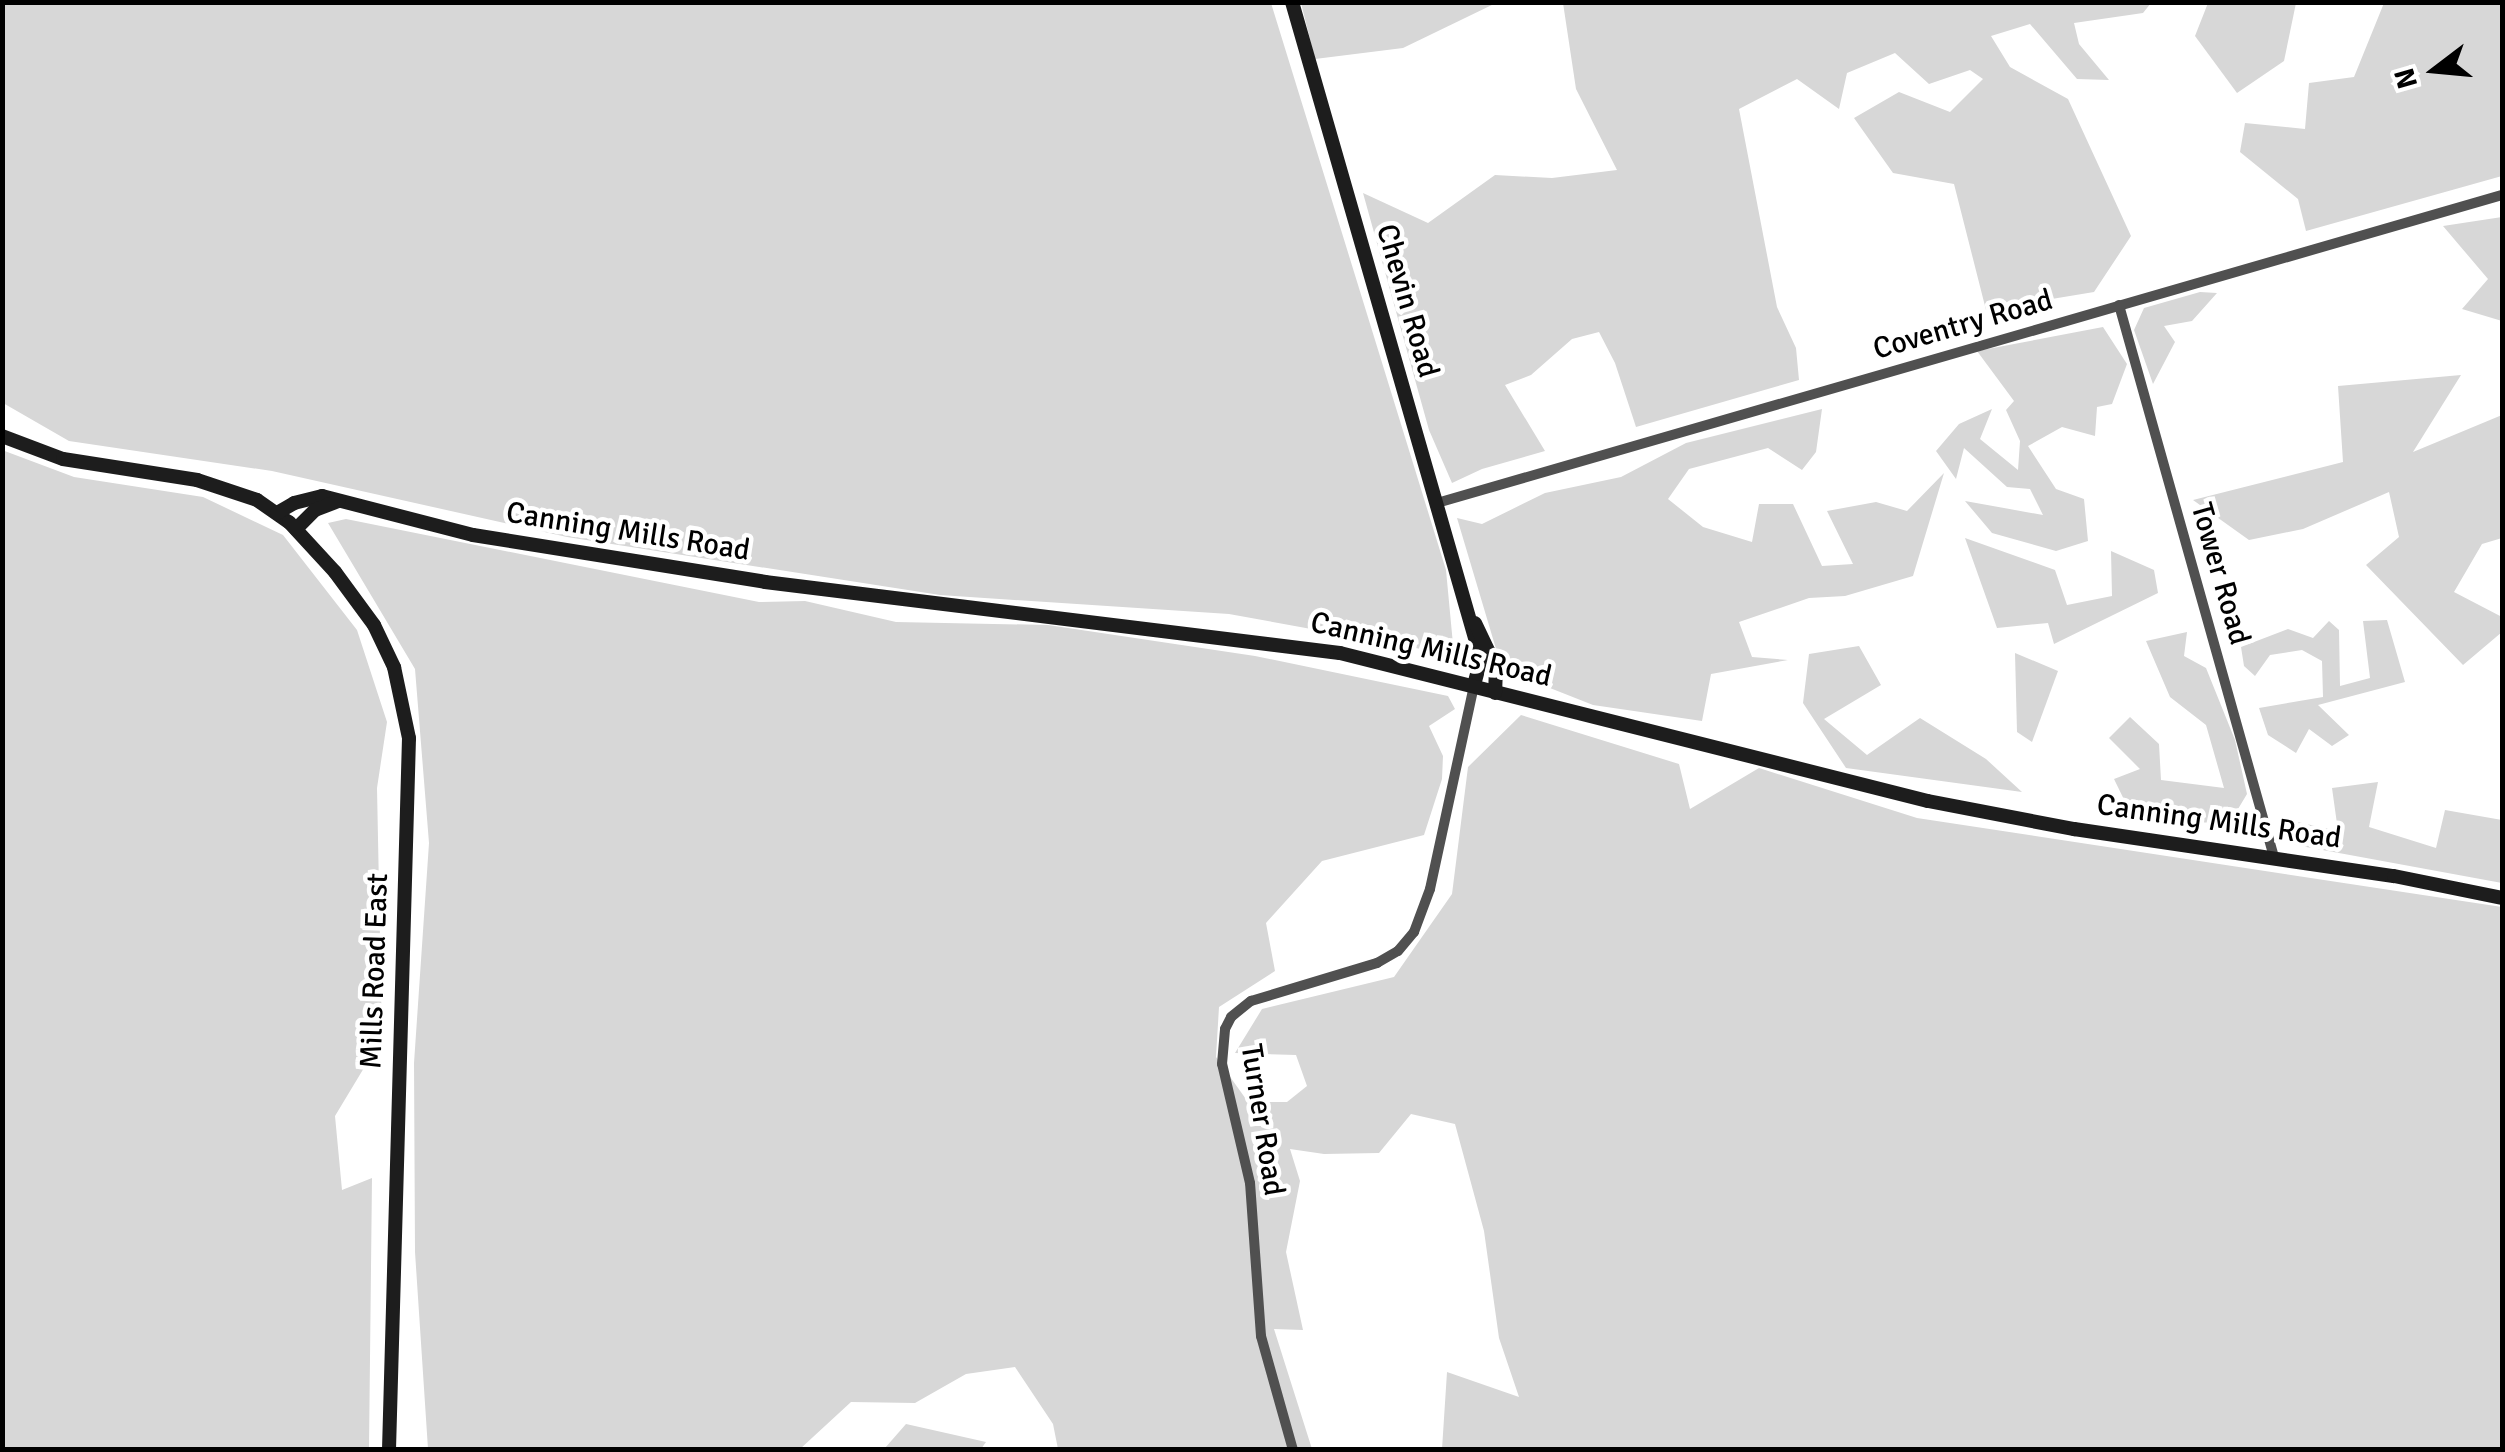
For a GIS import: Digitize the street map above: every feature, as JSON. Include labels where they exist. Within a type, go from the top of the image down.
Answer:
[{"type":"main road","name":"Chevin Road","points":[[1292,2],[1481,659],[1474,686]]},
{"type":"main road","points":[[2,436],[76,462],[221,486],[277,513],[296,529],[315,510],[338,501]]},
{"type":"main road","name":"Canning Mills Road","points":[[277,513],[311,498],[338,501],[473,535],[766,582],[1340,653],[1918,799],[2074,829],[2274,857],[2502,898]]},
{"type":"main road","name":"Mills Road East","points":[[296,529],[353,594],[380,635],[403,696],[410,738],[389,1450]]},
{"type":"main road","name":"Chevin Road","points":[[1468,615],[1491,651],[1496,693]]},
{"type":"street","name":"Coventry Road","points":[[1438,503],[2502,195]]},
{"type":"street","name":"Tower Road","points":[[2119,306],[2274,857]]},
{"type":"street","name":"Turner Road","points":[[1293,1450],[1261,1336],[1250,1183],[1222,1064],[1224,1029],[1230,1017],[1251,1001],[1376,963],[1398,950],[1414,932],[1430,889],[1474,686]]},
{"type":"shaded area","points":[[3,2],[1271,3],[1446,570],[1454,655],[1229,614],[940,595],[567,537],[272,471],[69,441],[3,403]]},
{"type":"shaded area","points":[[1301,3],[1496,3],[1403,48],[1315,59]]},
{"type":"shaded area","points":[[1563,3],[2151,3],[2143,13],[2074,23],[2079,44],[2109,80],[2077,79],[2030,24],[1991,36],[2010,67],[2068,99],[2131,236],[2094,292],[1986,310],[1954,184],[1893,173],[1854,118],[1899,92],[1950,112],[1983,79],[1970,70],[1929,84],[1895,53],[1847,73],[1839,109],[1797,79],[1739,109],[1777,307],[1796,348],[1799,380],[1636,427],[1615,363],[1599,332],[1572,339],[1531,375],[1505,385],[1545,451],[1482,469],[1452,483],[1429,430],[1363,193],[1428,223],[1495,175],[1552,178],[1617,170],[1576,89]]},
{"type":"shaded area","points":[[2208,3],[2296,3],[2284,61],[2237,93],[2195,36]]},
{"type":"shaded area","points":[[2384,3],[2502,3],[2502,176],[2306,231],[2298,199],[2240,152],[2245,123],[2305,129],[2309,83],[2354,77]]},
{"type":"shaded area","points":[[2502,217],[2502,321],[2462,309],[2488,279],[2443,226]]},
{"type":"shaded area","points":[[2200,292],[2217,293],[2192,321],[2164,326],[2175,342],[2153,384],[2134,330],[2144,308]]},
{"type":"shaded area","points":[[2103,327],[2127,364],[2112,404],[2097,407],[2095,436],[2062,427],[2028,446],[2056,489],[2084,499],[2088,541],[2056,551],[1992,533],[1965,501],[2043,515],[2030,489],[2007,487],[1964,448],[1956,479],[1936,451],[1959,424],[1992,409],[1980,439],[2018,470],[2020,441],[2006,410],[2014,401],[1977,351]]},
{"type":"shaded area","points":[[2461,375],[2413,452],[2502,415],[2502,538],[2482,544],[2454,592],[2502,617],[2502,632],[2463,665],[2366,565],[2399,537],[2389,492],[2303,529],[2249,540],[2193,500],[2343,462],[2338,386]]},
{"type":"shaded area","points":[[1822,409],[1816,452],[1802,470],[1768,448],[1689,469],[1668,499],[1703,527],[1752,542],[1759,504],[1793,504],[1822,566],[1853,564],[1827,511],[1876,502],[1907,511],[1944,473],[1913,576],[1845,596],[1809,598],[1739,622],[1752,657],[1788,660],[1711,674],[1702,721],[1593,705],[1502,669],[1457,518],[1482,524],[1545,493],[1621,477],[1686,443]]},
{"type":"shaded area","points":[[2,450],[74,477],[203,497],[283,535],[357,630],[387,722],[377,788],[382,1038],[335,1116],[342,1190],[372,1178],[369,1449],[3,1449]]},
{"type":"shaded area","points":[[346,519],[759,602],[805,601],[896,622],[1048,625],[1255,656],[1448,696],[1455,709],[1429,726],[1443,756],[1442,779],[1424,835],[1322,861],[1266,923],[1275,971],[1219,1007],[1216,1057],[1248,1102],[1287,1102],[1307,1086],[1296,1055],[1235,1053],[1262,1009],[1394,977],[1452,894],[1468,767],[1521,715],[1679,764],[1690,809],[1759,768],[1917,818],[2502,907],[2502,1449],[1442,1449],[1447,1372],[1519,1397],[1499,1338],[1484,1231],[1455,1124],[1411,1114],[1379,1153],[1324,1154],[1290,1149],[1300,1181],[1286,1252],[1303,1330],[1274,1329],[1312,1449],[1058,1449],[1053,1424],[1015,1367],[966,1374],[915,1403],[851,1402],[800,1449],[428,1449],[415,1252],[414,1063],[429,843],[415,669],[328,523]]},
{"type":"shaded area","points":[[1965,538],[2055,570],[2067,605],[2112,596],[2111,551],[2154,570],[2158,593],[2054,644],[2048,623],[1997,628]]},
{"type":"shaded area","points":[[2387,620],[2405,682],[2318,705],[2349,735],[2332,746],[2309,729],[2296,753],[2268,735],[2259,708],[2323,697],[2322,661],[2302,650],[2270,655],[2255,676],[2244,666],[2241,647],[2288,629],[2313,638],[2329,621],[2339,630],[2340,686],[2370,678],[2363,621]]},
{"type":"shaded area","points":[[2187,632],[2184,656],[2206,668],[2235,740],[2247,794],[2229,824],[2133,818],[2114,779],[2140,769],[2109,738],[2130,717],[2159,744],[2161,780],[2224,788],[2206,725],[2170,697],[2146,641]]},
{"type":"shaded area","points":[[1859,646],[1881,685],[1824,719],[1867,755],[1920,718],[1986,759],[2022,792],[1846,768],[1803,703],[1809,654]]},
{"type":"shaded area","points":[[2015,653],[2058,671],[2032,742],[2017,732]]},
{"type":"shaded area","points":[[2378,782],[2369,827],[2436,848],[2445,810],[2502,820],[2502,883],[2290,844],[2284,819],[2338,831],[2332,788]]},
{"type":"shaded area","points":[[906,1424],[986,1442],[981,1449],[885,1448]]}]
